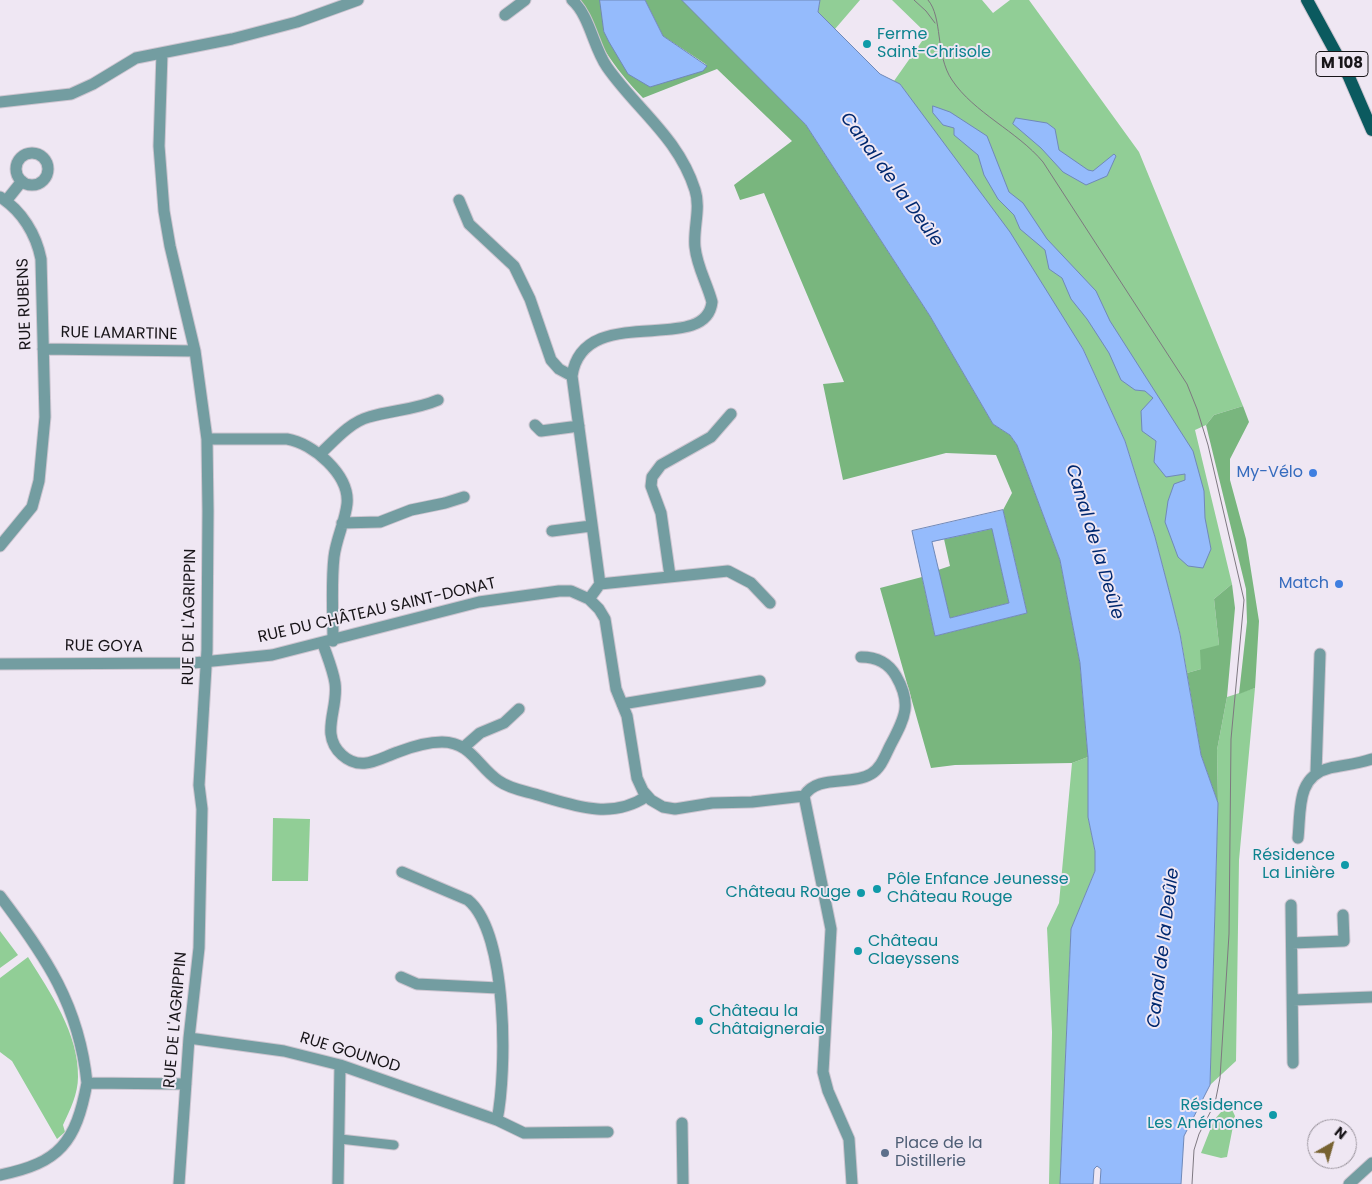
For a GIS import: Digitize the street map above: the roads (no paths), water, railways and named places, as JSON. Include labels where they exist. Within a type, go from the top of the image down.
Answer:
[{"type":"main road","name":"M 108","points":[[1307,0],[1340,59],[1372,130]]},
{"type":"street","points":[[0,102],[71,94],[94,84],[136,58],[206,46],[280,26],[358,0]]},
{"type":"street","points":[[504,15],[525,0]]},
{"type":"street","points":[[572,0],[581,10],[597,51],[607,67],[657,124],[679,157],[694,187],[697,198],[695,249],[700,273],[712,302],[706,316],[694,326],[614,334],[594,341],[580,355],[572,376],[600,584],[589,599],[599,609],[604,619],[616,689],[627,716],[637,778],[647,796],[663,807],[675,809],[712,803],[752,802],[804,796],[813,786],[863,777],[875,771],[905,718],[905,700],[895,674],[882,661],[872,657],[861,657]]},
{"type":"street","name":"RUE DE L'AGRIPPIN","points":[[162,53],[158,146],[164,210],[170,246],[194,351],[207,439],[207,662],[199,785],[202,810],[199,948],[189,1038],[179,1184]]},
{"type":"street","name":"RUE RUBENS","points":[[0,546],[27,514],[35,499],[42,461],[45,417],[39,249],[25,221],[3,199],[22,182]]},
{"type":"street","points":[[459,200],[469,224],[514,266],[530,299],[551,360],[559,369],[572,376]]},
{"type":"street","name":"RUE LAMARTINE","points":[[43,349],[194,351]]},
{"type":"street","points":[[320,454],[350,427],[363,419],[419,408],[438,400]]},
{"type":"street","points":[[670,576],[661,513],[651,486],[652,476],[661,465],[712,437],[731,414]]},
{"type":"street","points":[[535,424],[541,431],[579,426]]},
{"type":"street","points":[[207,439],[287,438],[303,443],[320,454],[344,485],[347,502],[334,556],[328,642],[336,689],[330,732],[338,750],[344,756],[352,761],[368,764],[406,749],[432,743],[450,742],[464,748],[500,782],[572,805],[598,810],[613,809],[628,806],[647,796]]},
{"type":"street","points":[[342,523],[380,522],[411,510],[464,497]]},
{"type":"street","points":[[552,531],[591,526]]},
{"type":"street","points":[[600,584],[728,571],[751,583],[771,600]]},
{"type":"street","name":"RUE DU CHÂTEAU SAINT-DONAT","points":[[207,662],[272,655],[328,642],[432,613],[500,598],[566,591],[589,599]]},
{"type":"street","points":[[1316,773],[1320,654]]},
{"type":"street","name":"RUE GOYA","points":[[0,664],[157,664],[207,662]]},
{"type":"street","points":[[622,704],[760,682]]},
{"type":"street","points":[[464,748],[480,733],[504,723],[519,709]]},
{"type":"street","points":[[1298,838],[1305,785],[1316,773],[1372,760]]},
{"type":"street","points":[[804,796],[831,929],[823,1072],[828,1091],[849,1140],[852,1184]]},
{"type":"street","points":[[402,872],[468,900],[476,908],[490,934],[503,1030],[504,1074],[497,1120]]},
{"type":"street","points":[[0,896],[39,949],[66,998],[79,1033],[87,1083],[76,1127],[60,1149],[51,1158],[39,1164],[0,1175]]},
{"type":"street","points":[[1291,905],[1293,1063]]},
{"type":"street","points":[[1292,943],[1344,941],[1343,915]]},
{"type":"street","points":[[401,977],[417,984],[498,988]]},
{"type":"street","points":[[1293,1000],[1372,996]]},
{"type":"street","name":"RUE GOUNOD","points":[[189,1038],[284,1051],[340,1065],[497,1120],[524,1133],[608,1132]]},
{"type":"street","points":[[338,1184],[340,1065]]},
{"type":"street","points":[[87,1083],[186,1084]]},
{"type":"street","points":[[682,1123],[683,1184]]},
{"type":"street","points":[[340,1139],[394,1146]]},
{"type":"street","points":[[1349,1184],[1372,1163]]},
{"type":"water","points":[[600,0],[645,0],[663,36],[707,66],[703,71],[650,87],[628,74],[604,32]]},
{"type":"water","name":"Canal de la Deûle","points":[[682,0],[820,0],[818,12],[880,74],[900,84],[1010,232],[1083,349],[1125,441],[1155,537],[1172,602],[1180,634],[1201,755],[1218,803],[1210,1085],[1184,1136],[1181,1184],[1100,1184],[1101,1169],[1097,1166],[1094,1169],[1093,1184],[1060,1184],[1071,929],[1095,871],[1095,851],[1088,817],[1088,757],[1080,663],[1060,560],[1017,445],[1010,435],[993,424],[930,316],[806,125]]},
{"type":"water","points":[[933,106],[950,112],[987,136],[1009,192],[1023,203],[1047,239],[1096,291],[1110,321],[1193,451],[1204,491],[1205,518],[1211,549],[1203,568],[1188,566],[1178,557],[1165,522],[1168,501],[1174,484],[1185,480],[1185,474],[1166,477],[1154,462],[1156,441],[1142,431],[1141,411],[1153,398],[1145,391],[1135,390],[1121,380],[1109,353],[1087,319],[1071,299],[1062,278],[1049,269],[1045,250],[1020,229],[1014,215],[998,199],[984,175],[978,155],[954,135],[954,128],[943,125],[933,113]]},
{"type":"water","points":[[1016,118],[1047,123],[1055,129],[1059,150],[1088,170],[1093,171],[1114,154],[1116,156],[1107,176],[1086,185],[1063,172],[1041,148],[1013,124]]},
{"type":"water","points":[[1003,510],[1027,613],[935,636],[912,531]],"holes":[[[992,529],[1009,603],[950,618],[932,542]]]},
{"type":"tram line","points":[[914,0],[935,23]]},
{"type":"tram line","points":[[928,0],[936,16],[943,59],[952,80],[972,102],[1033,151],[1043,162],[1187,384],[1208,445],[1244,600],[1231,739],[1229,934],[1220,1078],[1215,1103],[1199,1134],[1194,1150],[1192,1184]]},
{"type":"place","name":"Ferme Saint-Chrisole","points":[[867,44]]},
{"type":"place","name":"My-Vélo","points":[[1313,473]]},
{"type":"place","name":"Match","points":[[1339,584]]},
{"type":"place","name":"Résidence La Linière","points":[[1345,865]]},
{"type":"place","name":"Pôle Enfance Jeunesse Château Rouge","points":[[877,889]]},
{"type":"place","name":"Château Rouge","points":[[861,893]]},
{"type":"place","name":"Château Claeyssens","points":[[858,951]]},
{"type":"place","name":"Château la Châtaigneraie","points":[[699,1021]]},
{"type":"place","name":"Résidence Les Anémones","points":[[1273,1115]]},
{"type":"place","name":"Place de la Distillerie","points":[[885,1153]]}]
